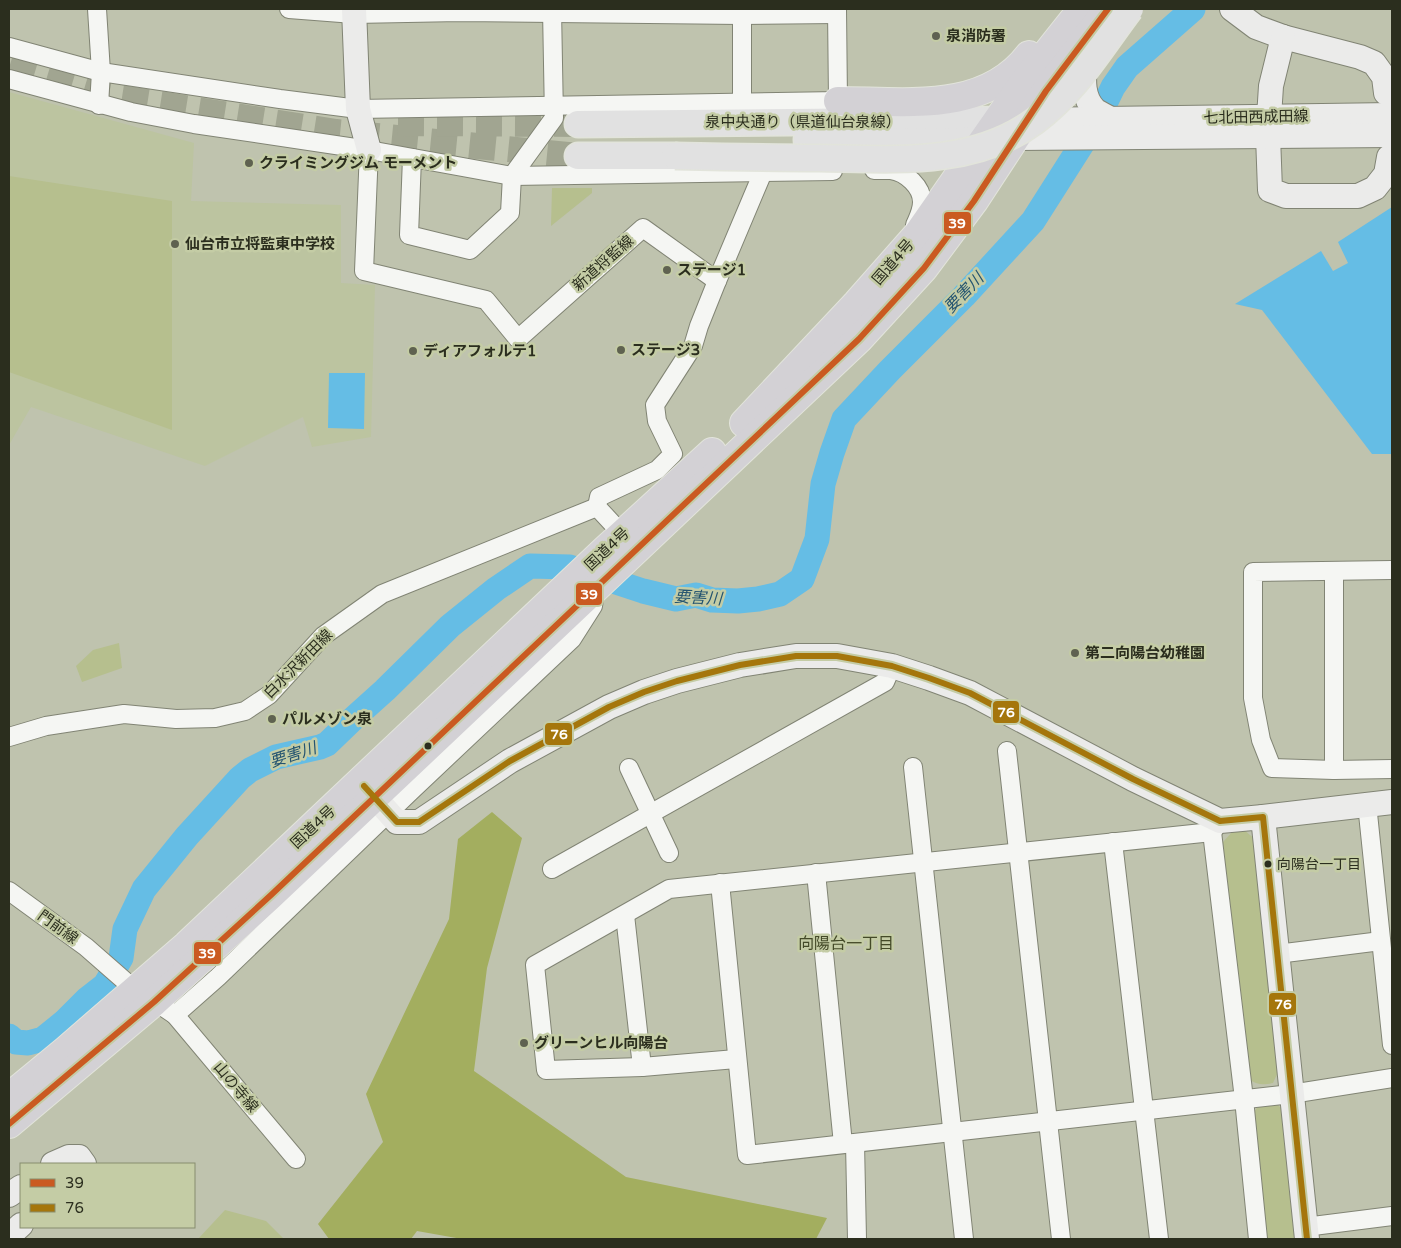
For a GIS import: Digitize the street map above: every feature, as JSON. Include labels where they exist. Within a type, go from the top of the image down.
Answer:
[{"type":"highway","points":[[838,101],[934,102],[983,91],[1019,68],[1059,18],[1092,13]]},
{"type":"highway","name":"国道4号","points":[[618,547],[866,332],[924,268],[974,201],[1006,130],[1024,82],[1092,13]]},
{"type":"highway","name":"国道4号","points":[[9,1124],[147,996],[375,798],[585,585],[618,547],[753,415],[857,303],[1006,130]]},
{"type":"highway","name":"国道4号","points":[[9,1097],[147,996]]},
{"type":"main road","name":"泉中央通り（県道仙台泉線）","points":[[1006,130],[945,142],[578,139],[675,156],[900,159],[958,154],[1006,138],[1034,122],[1058,102],[1086,69],[1130,9]]},
{"type":"street","points":[[98,9],[101,72],[99,105]]},
{"type":"street","points":[[9,47],[101,72],[358,109],[838,101],[837,11],[354,12],[289,9]]},
{"type":"street","points":[[1233,9],[1256,27],[1283,37],[1374,62],[1384,77],[1389,104]]},
{"type":"street","points":[[412,158],[410,234],[470,250],[510,213],[512,176],[554,118],[552,11]]},
{"type":"street","points":[[354,12],[358,109],[369,150]]},
{"type":"street","points":[[742,12],[742,102]]},
{"type":"street","points":[[1092,13],[1083,84],[1094,109],[1113,124]]},
{"type":"street","points":[[1006,130],[1113,124],[1269,127],[1391,146],[1386,174],[1376,188],[1358,196],[1286,196],[1270,190],[1269,127],[1271,86],[1283,37]]},
{"type":"street","points":[[9,79],[99,105],[131,112],[194,124],[369,150],[512,176],[891,170],[901,173],[911,180],[922,200],[921,213],[900,254]]},
{"type":"street","name":"七北田西成田線","points":[[1269,127],[1389,104]]},
{"type":"street","name":"新道将監線","points":[[369,150],[364,271],[486,300],[518,339],[644,228],[717,281]]},
{"type":"street","points":[[618,547],[598,507],[599,498],[657,470],[673,454],[657,421],[654,405],[693,346],[717,281],[763,172]]},
{"type":"street","name":"白水沢新田線","points":[[9,737],[46,726],[124,714],[176,719],[215,718],[245,711],[269,695],[323,636],[382,594],[598,507]]},
{"type":"street","points":[[1392,570],[1253,572],[1253,698],[1261,740],[1272,768],[1392,769]]},
{"type":"street","points":[[1334,571],[1334,770]]},
{"type":"street","points":[[375,798],[397,822],[419,822],[510,761],[574,726],[635,696],[677,682],[740,665],[796,656],[838,656],[892,666],[970,693],[1133,779],[1216,826]]},
{"type":"street","points":[[552,869],[885,682],[892,666]]},
{"type":"street","points":[[1007,751],[1062,1239]]},
{"type":"street","points":[[913,767],[964,1239]]},
{"type":"street","points":[[629,768],[669,853]]},
{"type":"street","points":[[736,1059],[642,1067],[546,1070],[535,965],[669,889],[1114,842],[1262,817],[1392,802]]},
{"type":"street","points":[[1367,804],[1392,1045]]},
{"type":"street","points":[[1262,817],[1306,1233],[1392,1216]]},
{"type":"street","points":[[1216,826],[1258,1239]]},
{"type":"street","points":[[1114,842],[1159,1239]]},
{"type":"street","points":[[816,873],[849,1143],[857,1239]]},
{"type":"street","points":[[720,883],[747,1155],[1292,1094],[1392,1078]]},
{"type":"street","name":"門前線","points":[[9,891],[86,947],[106,966],[147,996]]},
{"type":"street","points":[[625,914],[642,1067]]},
{"type":"street","points":[[1277,954],[1381,940]]},
{"type":"street","name":"山の寺線","points":[[147,996],[296,1159]]},
{"type":"street","points":[[55,1163],[69,1157],[79,1157],[83,1163]]},
{"type":"street","points":[[9,1195],[20,1188]]},
{"type":"street","points":[[9,1236],[20,1226]]},
{"type":"shaded area","name":"仙台市立将監東中学校","points":[[9,92],[194,143],[191,201],[341,205],[341,283],[375,285],[371,437],[312,447],[303,417],[205,466],[31,407],[9,445]]},
{"type":"shaded area","points":[[9,176],[172,201],[172,430],[9,372]]},
{"type":"shaded area","points":[[552,188],[592,188],[592,193],[551,226]]},
{"type":"shaded area","points":[[119,643],[122,668],[82,682],[76,666],[93,650]]},
{"type":"shaded area","points":[[1244,830],[1256,840],[1280,1068],[1273,1083],[1266,1084],[1258,1084],[1250,1080],[1245,1062],[1223,842],[1233,831]]},
{"type":"shaded area","points":[[1275,1102],[1284,1111],[1298,1239],[1264,1239],[1252,1118],[1260,1105]]},
{"type":"shaded area","points":[[225,1210],[266,1221],[284,1239],[198,1239]]},
{"type":"green space","points":[[492,812],[522,838],[487,968],[474,1071],[626,1177],[827,1218],[816,1239],[462,1239],[417,1231],[411,1239],[329,1239],[318,1224],[383,1142],[366,1094],[449,919],[458,839]]},
{"type":"water","points":[[1392,207],[1392,454],[1372,454],[1262,310],[1235,304],[1321,251],[1333,271],[1348,263],[1338,242]]},
{"type":"water","points":[[329,373],[365,373],[364,429],[328,428]]},
{"type":"waterway","name":"要害川","points":[[9,1036],[16,1042],[28,1043],[43,1039],[105,985],[121,958],[125,929],[144,889],[187,836],[240,778],[250,770],[276,757],[327,744],[450,626],[496,589],[530,566],[570,567],[643,591],[676,599],[696,595],[712,600],[738,601],[758,599],[780,594],[802,579],[817,539],[823,484],[844,419],[964,296],[1033,221],[1096,122],[1113,87],[1127,67],[1193,9]]},
{"type":"tunnel","points":[[9,68],[96,94],[336,132],[578,156]]},
{"type":"tunnel","points":[[398,123],[578,124]]},
{"type":"transit line","name":"39","points":[[9,1124],[154,1002],[271,895],[859,339],[924,268],[974,201],[1046,91],[1108,9]]},
{"type":"transit line","name":"76","points":[[364,786],[397,822],[419,822],[510,761],[609,707],[644,692],[677,681],[740,665],[796,656],[837,656],[892,666],[970,693],[1133,779],[1220,821],[1263,817],[1307,1239]]},
{"type":"place","name":"泉消防署","points":[[936,36]]},
{"type":"place","name":"クライミングジム モーメント","points":[[249,163]]},
{"type":"place","name":"仙台市立将監東中学校","points":[[175,244]]},
{"type":"place","name":"ステージ1","points":[[667,270]]},
{"type":"place","name":"ステージ3","points":[[621,350]]},
{"type":"place","name":"ディアフォルテ1","points":[[413,351]]},
{"type":"place","name":"第二向陽台幼稚園","points":[[1075,653]]},
{"type":"place","name":"パルメゾン泉","points":[[272,719]]},
{"type":"place","name":"向陽台一丁目","points":[[1268,864]]},
{"type":"place","name":"グリーンヒル向陽台","points":[[524,1043]]},
{"type":"district","name":"向陽台一丁目","points":[[846,944]]}]
